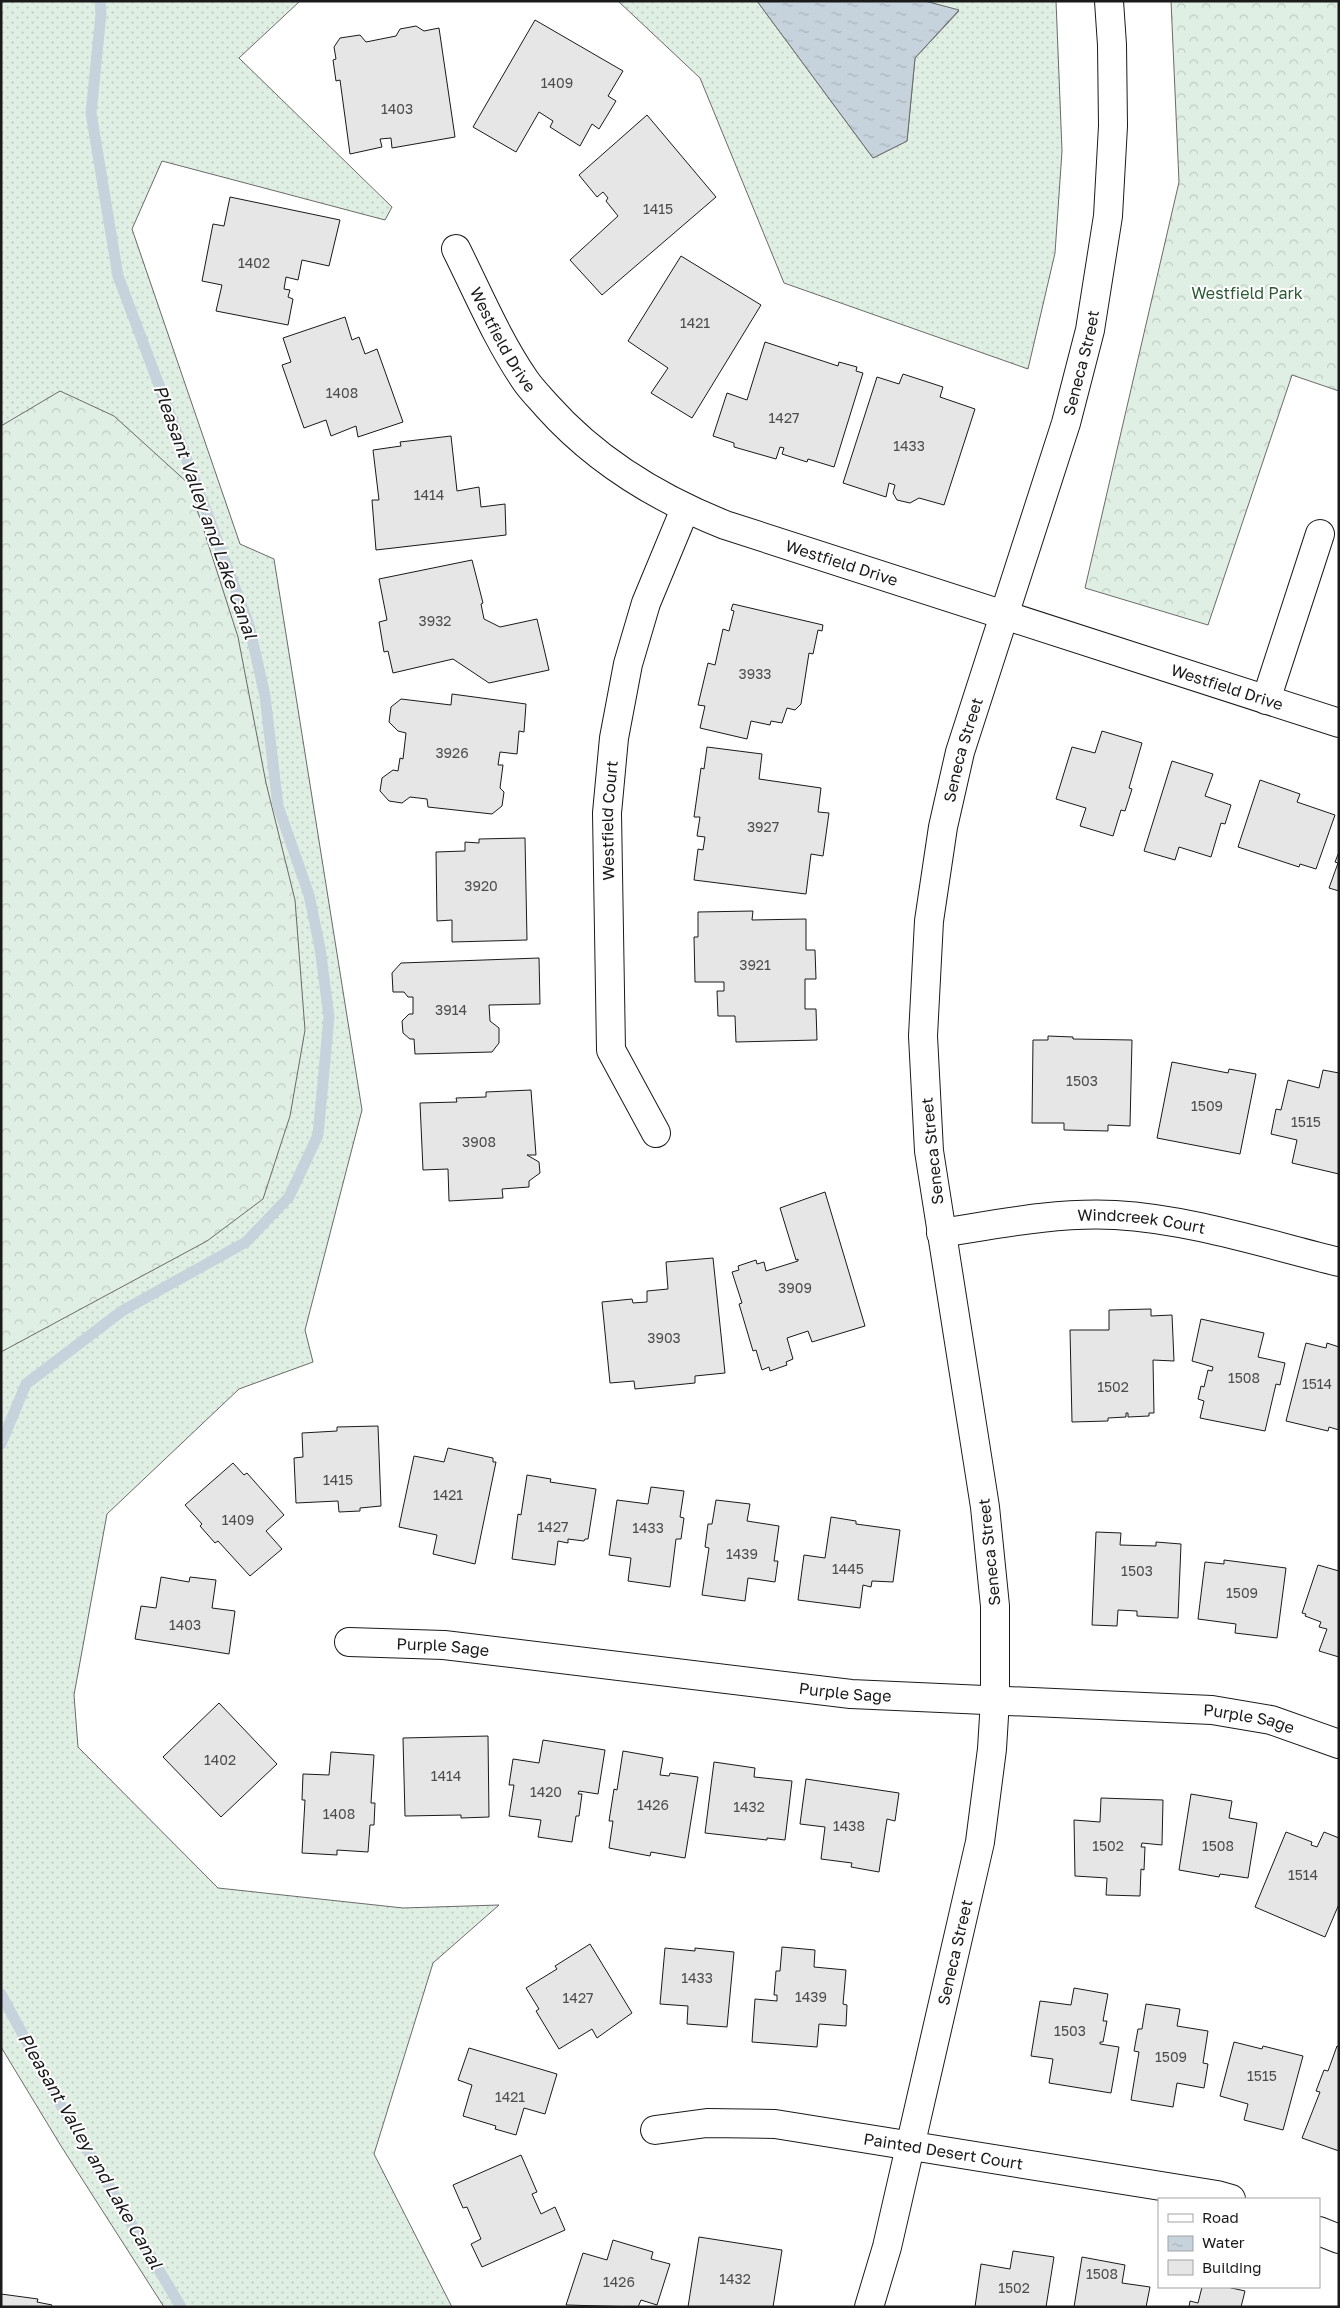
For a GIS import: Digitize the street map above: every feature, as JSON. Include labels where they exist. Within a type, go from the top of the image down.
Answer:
[{"type":"street","name":"Seneca Street","points":[[869,2307],[887,2247],[980,1842],[992,1749],[995,1700],[995,1606],[985,1507],[929,1151],[923,1036],[929,921],[943,827],[960,752],[1066,422],[1090,330],[1108,216],[1112,144],[1112,44],[1109,1]]},
{"type":"street","name":"Westfield Drive","points":[[456,249],[498,335],[526,382],[566,427],[612,466],[685,509],[725,525],[1339,724]]},
{"type":"street","name":"Westfield Court","points":[[656,1133],[611,1050],[607,813],[614,738],[628,664],[646,603],[685,509]]},
{"type":"street","points":[[1266,700],[1320,534]]},
{"type":"street","name":"Windcreek Court","points":[[941,1234],[1055,1216],[1115,1215],[1175,1222],[1339,1262]]},
{"type":"street","name":"Purple Sage","points":[[349,1642],[444,1645],[851,1694],[1212,1710],[1271,1720],[1339,1744]]},
{"type":"street","name":"Painted Desert Court","points":[[655,2130],[707,2123],[775,2124],[911,2144],[1228,2198]]},
{"type":"street","points":[[1320,2231],[1339,2239]]},
{"type":"green space","points":[[1,1],[300,1],[239,58],[392,207],[385,220],[162,161],[132,229],[240,544],[274,559],[362,1110],[305,1330],[313,1362],[239,1389],[107,1514],[74,1695],[78,1747],[218,1888],[403,1908],[499,1905],[433,1963],[374,2154],[452,2307],[164,2307],[61,2146],[1,2047]]},
{"type":"green space","points":[[618,1],[757,1],[873,158],[907,141],[915,58],[959,11],[925,1],[1056,1],[1062,151],[1055,253],[1028,369],[784,283],[700,78]]},
{"type":"green space","name":"Westfield Park","points":[[1171,1],[1339,1],[1339,391],[1292,375],[1208,625],[1085,588],[1179,182]]},
{"type":"green space","points":[[60,391],[114,416],[189,484],[238,637],[266,783],[295,900],[305,1030],[290,1116],[263,1199],[207,1241],[1,1352],[1,426]]},
{"type":"water","points":[[757,1],[925,1],[959,10],[915,58],[907,141],[873,158]]},
{"type":"building","points":[[535,20],[623,71],[608,96],[616,101],[599,129],[592,124],[580,146],[550,127],[553,121],[539,112],[516,152],[473,127]]},
{"type":"building","points":[[416,26],[424,31],[439,28],[455,137],[392,148],[391,138],[380,139],[382,147],[350,154],[340,80],[336,81],[333,60],[336,59],[334,47],[340,38],[360,35],[366,42],[396,36],[400,29]]},
{"type":"building","points":[[647,115],[716,197],[602,295],[570,260],[618,216],[606,201],[608,198],[603,192],[597,197],[579,175]]},
{"type":"building","points":[[230,197],[340,220],[329,266],[302,260],[298,280],[286,277],[284,289],[290,290],[288,297],[293,299],[288,325],[216,311],[222,285],[202,281],[213,224],[224,226]]},
{"type":"building","points":[[681,256],[761,305],[692,418],[651,393],[668,368],[628,341]]},
{"type":"building","points":[[345,317],[352,340],[359,337],[365,354],[377,349],[403,422],[358,437],[356,426],[331,436],[326,420],[304,428],[282,365],[291,362],[283,338]]},
{"type":"building","points":[[765,342],[838,366],[839,362],[857,367],[856,371],[863,373],[834,467],[808,459],[807,462],[782,454],[784,448],[780,447],[776,459],[734,447],[734,443],[713,436],[727,393],[747,400]]},
{"type":"building","points":[[903,374],[943,387],[940,397],[975,409],[944,505],[919,498],[910,503],[897,500],[893,493],[895,485],[889,483],[886,497],[843,483],[877,377],[899,384]]},
{"type":"building","points":[[451,436],[457,491],[479,487],[481,507],[505,504],[506,535],[376,550],[372,500],[379,500],[373,450],[401,446],[400,442]]},
{"type":"building","points":[[472,560],[483,603],[481,604],[484,619],[500,627],[537,619],[549,670],[489,683],[453,659],[393,673],[388,651],[384,652],[379,622],[387,620],[379,579]]},
{"type":"building","points":[[733,604],[823,625],[822,631],[818,630],[813,654],[809,653],[801,704],[795,710],[787,708],[782,723],[771,721],[770,725],[751,721],[747,739],[700,728],[705,706],[698,705],[708,663],[715,665],[723,629],[729,631],[734,611],[731,610]]},
{"type":"building","points":[[452,694],[526,704],[524,732],[519,731],[517,754],[500,752],[498,765],[503,765],[500,788],[504,792],[502,806],[492,814],[428,807],[427,799],[410,797],[402,803],[389,801],[380,791],[382,778],[393,770],[398,771],[400,758],[403,759],[406,733],[398,731],[389,722],[391,707],[401,699],[451,705]]},
{"type":"building","points":[[1102,731],[1142,743],[1129,788],[1132,789],[1125,811],[1121,810],[1113,836],[1080,826],[1086,808],[1056,799],[1072,747],[1095,753]]},
{"type":"building","points":[[707,747],[762,754],[759,779],[821,788],[818,812],[829,813],[823,856],[811,854],[806,894],[694,880],[698,849],[703,850],[705,837],[697,836],[700,817],[694,817],[701,768],[704,769]]},
{"type":"building","points":[[1172,761],[1213,774],[1205,796],[1231,805],[1225,824],[1221,823],[1211,857],[1179,847],[1175,860],[1144,851]]},
{"type":"building","points":[[1260,780],[1300,794],[1297,802],[1335,815],[1316,869],[1300,864],[1299,867],[1238,847]]},
{"type":"building","points":[[525,838],[527,940],[452,942],[452,920],[437,921],[436,852],[465,851],[465,842],[479,843],[479,839]]},
{"type":"building","points":[[1339,852],[1339,891],[1329,888],[1338,863],[1335,862]]},
{"type":"building","points":[[753,911],[752,920],[806,919],[806,950],[815,950],[816,979],[805,979],[805,1009],[816,1009],[817,1040],[736,1042],[735,1016],[718,1016],[717,991],[724,991],[724,982],[695,982],[694,937],[698,937],[698,912]]},
{"type":"building","points":[[539,958],[540,1004],[489,1005],[490,1021],[499,1028],[499,1043],[492,1052],[415,1054],[414,1039],[410,1039],[403,1033],[402,1021],[409,1014],[413,1014],[413,997],[408,997],[404,992],[393,992],[392,973],[401,963]]},
{"type":"building","points":[[1048,1036],[1073,1037],[1073,1039],[1132,1040],[1130,1126],[1108,1125],[1108,1131],[1064,1130],[1064,1123],[1032,1123],[1033,1040],[1048,1040]]},
{"type":"building","points":[[1172,1062],[1228,1073],[1229,1069],[1256,1074],[1240,1154],[1157,1138]]},
{"type":"building","points":[[1323,1070],[1339,1073],[1339,1174],[1292,1163],[1297,1140],[1271,1134],[1276,1109],[1281,1110],[1288,1080],[1319,1088]]},
{"type":"building","points":[[531,1090],[536,1155],[527,1155],[539,1162],[540,1173],[529,1181],[529,1187],[502,1189],[503,1198],[449,1201],[448,1169],[423,1170],[420,1103],[457,1102],[456,1098],[486,1097],[486,1092]]},
{"type":"building","points":[[825,1192],[865,1326],[812,1342],[808,1331],[787,1338],[793,1359],[786,1362],[787,1365],[770,1371],[769,1367],[762,1370],[756,1350],[753,1351],[739,1304],[742,1303],[732,1272],[739,1270],[738,1266],[756,1260],[757,1264],[764,1262],[766,1271],[798,1261],[798,1259],[796,1260],[780,1208]]},
{"type":"building","points":[[713,1258],[725,1373],[695,1376],[695,1383],[635,1389],[634,1381],[610,1383],[602,1302],[632,1299],[633,1303],[647,1302],[647,1291],[668,1289],[666,1262]]},
{"type":"building","points":[[1151,1309],[1151,1316],[1172,1315],[1174,1361],[1153,1360],[1154,1413],[1149,1413],[1149,1416],[1128,1417],[1128,1413],[1126,1413],[1126,1417],[1108,1418],[1108,1421],[1072,1422],[1070,1330],[1109,1330],[1109,1310]]},
{"type":"building","points":[[1201,1319],[1264,1333],[1258,1357],[1285,1363],[1280,1385],[1276,1384],[1265,1431],[1200,1418],[1204,1401],[1198,1399],[1201,1386],[1204,1387],[1208,1370],[1212,1371],[1213,1367],[1192,1361]]},
{"type":"building","points":[[1306,1343],[1326,1348],[1327,1343],[1339,1347],[1339,1430],[1329,1427],[1328,1431],[1286,1421]]},
{"type":"building","points":[[378,1426],[381,1506],[360,1508],[360,1511],[339,1512],[338,1501],[296,1503],[294,1458],[303,1457],[302,1433],[337,1431],[337,1427]]},
{"type":"building","points":[[448,1448],[493,1458],[493,1462],[496,1462],[475,1564],[433,1554],[437,1535],[399,1527],[414,1456],[444,1462]]},
{"type":"building","points":[[233,1463],[244,1475],[247,1473],[284,1515],[266,1531],[282,1549],[250,1576],[218,1541],[215,1543],[200,1526],[202,1524],[185,1505]]},
{"type":"building","points":[[527,1475],[551,1479],[550,1482],[596,1489],[588,1539],[584,1541],[568,1539],[568,1543],[558,1541],[555,1565],[512,1559],[518,1514],[521,1515]]},
{"type":"building","points":[[651,1487],[684,1491],[680,1517],[684,1518],[681,1539],[676,1539],[670,1587],[628,1581],[631,1558],[609,1555],[617,1500],[648,1504]]},
{"type":"building","points":[[716,1500],[750,1504],[747,1521],[779,1526],[774,1561],[778,1561],[775,1582],[748,1578],[745,1601],[702,1595],[709,1548],[705,1547],[708,1524],[712,1524]]},
{"type":"building","points":[[831,1517],[856,1521],[856,1524],[900,1530],[893,1582],[872,1581],[871,1587],[863,1585],[860,1608],[798,1600],[804,1555],[825,1558]]},
{"type":"building","points":[[1096,1532],[1121,1533],[1120,1545],[1156,1546],[1156,1542],[1181,1544],[1178,1618],[1137,1616],[1137,1611],[1118,1610],[1117,1626],[1092,1625]]},
{"type":"building","points":[[1224,1560],[1286,1568],[1277,1638],[1235,1633],[1236,1624],[1198,1619],[1205,1562],[1224,1564]]},
{"type":"building","points":[[1318,1565],[1339,1571],[1339,1657],[1319,1651],[1327,1629],[1319,1627],[1321,1622],[1302,1613]]},
{"type":"building","points":[[161,1577],[189,1582],[190,1577],[216,1580],[212,1608],[235,1611],[229,1654],[135,1639],[141,1606],[156,1608]]},
{"type":"building","points":[[219,1703],[277,1764],[221,1817],[163,1757]]},
{"type":"building","points":[[488,1736],[489,1817],[461,1818],[461,1815],[405,1816],[403,1738]]},
{"type":"building","points":[[543,1740],[605,1750],[598,1794],[579,1791],[578,1794],[582,1794],[579,1816],[576,1816],[572,1842],[538,1837],[541,1820],[509,1816],[514,1785],[509,1785],[513,1759],[539,1763]]},
{"type":"building","points":[[623,1751],[663,1758],[660,1775],[669,1776],[670,1773],[698,1777],[685,1858],[651,1852],[650,1856],[609,1848],[613,1821],[609,1821],[614,1789],[617,1790]]},
{"type":"building","points":[[331,1752],[374,1755],[371,1803],[375,1803],[374,1825],[370,1825],[368,1852],[337,1850],[337,1855],[302,1853],[305,1800],[302,1800],[303,1774],[329,1775]]},
{"type":"building","points":[[714,1762],[755,1768],[754,1777],[792,1781],[785,1840],[767,1838],[767,1840],[705,1833]]},
{"type":"building","points":[[806,1779],[899,1793],[895,1821],[887,1819],[879,1872],[851,1867],[852,1863],[821,1859],[825,1827],[800,1824]]},
{"type":"building","points":[[1191,1794],[1232,1801],[1229,1818],[1257,1823],[1248,1878],[1220,1874],[1219,1877],[1179,1870]]},
{"type":"building","points":[[1101,1798],[1163,1800],[1162,1845],[1142,1843],[1141,1847],[1145,1847],[1144,1870],[1141,1869],[1140,1896],[1106,1895],[1107,1878],[1075,1876],[1074,1820],[1100,1822]]},
{"type":"building","points":[[1286,1832],[1312,1842],[1311,1845],[1317,1847],[1324,1832],[1339,1838],[1339,1904],[1325,1937],[1255,1907]]},
{"type":"building","points":[[590,1944],[632,2013],[597,2038],[592,2029],[559,2049],[536,2011],[539,2009],[526,1988],[557,1969],[555,1966]]},
{"type":"building","points":[[782,1947],[815,1950],[814,1967],[846,1970],[843,2004],[847,2005],[846,2026],[819,2024],[817,2047],[752,2042],[755,1999],[777,2001],[777,1995],[774,1995],[776,1971],[780,1971]]},
{"type":"building","points":[[665,1948],[695,1951],[695,1948],[734,1952],[727,2027],[687,2024],[688,2006],[660,2004]]},
{"type":"building","points":[[1074,1988],[1108,1994],[1103,2021],[1107,2021],[1103,2042],[1100,2042],[1100,2044],[1119,2047],[1111,2093],[1049,2083],[1053,2059],[1031,2056],[1040,2001],[1071,2005]]},
{"type":"building","points":[[1146,2004],[1180,2009],[1177,2026],[1208,2031],[1203,2063],[1208,2064],[1204,2088],[1177,2083],[1173,2107],[1131,2100],[1139,2052],[1134,2051],[1138,2029],[1142,2029]]},
{"type":"building","points":[[1234,2042],[1262,2049],[1263,2046],[1303,2056],[1283,2130],[1244,2120],[1248,2104],[1220,2096]]},
{"type":"building","points":[[1337,2046],[1339,2047],[1339,2151],[1302,2138],[1320,2092],[1316,2091],[1324,2070],[1328,2071]]},
{"type":"building","points":[[469,2048],[557,2074],[545,2114],[524,2108],[516,2135],[495,2129],[496,2126],[463,2116],[472,2085],[458,2080]]},
{"type":"building","points":[[521,2155],[537,2192],[532,2194],[541,2214],[555,2207],[565,2230],[482,2267],[471,2244],[481,2239],[467,2207],[463,2208],[453,2185]]},
{"type":"building","points":[[699,2237],[782,2250],[773,2307],[688,2307]]},
{"type":"building","points":[[613,2240],[653,2252],[651,2259],[670,2264],[657,2305],[641,2300],[638,2307],[566,2305],[583,2253],[607,2260]]},
{"type":"building","points":[[1013,2251],[1054,2257],[1046,2307],[975,2307],[981,2264],[1010,2269]]},
{"type":"building","points":[[1082,2257],[1125,2265],[1122,2283],[1150,2287],[1146,2307],[1074,2307]]},
{"type":"building","points":[[1202,2288],[1232,2288],[1245,2291],[1241,2307],[1189,2307],[1190,2301],[1198,2303]]},
{"type":"building","points":[[1,2294],[38,2299],[37,2302],[52,2305],[51,2307],[1,2307]]},
{"type":"waterway","name":"Pleasant Valley and Lake Canal","points":[[1,1444],[26,1384],[122,1311],[246,1242],[289,1197],[318,1135],[329,1017],[320,948],[309,895],[278,806],[265,696],[249,625],[118,276],[91,113],[101,14],[100,1]]},
{"type":"waterway","name":"Pleasant Valley and Lake Canal","points":[[1,1994],[63,2109],[181,2307]]}]
